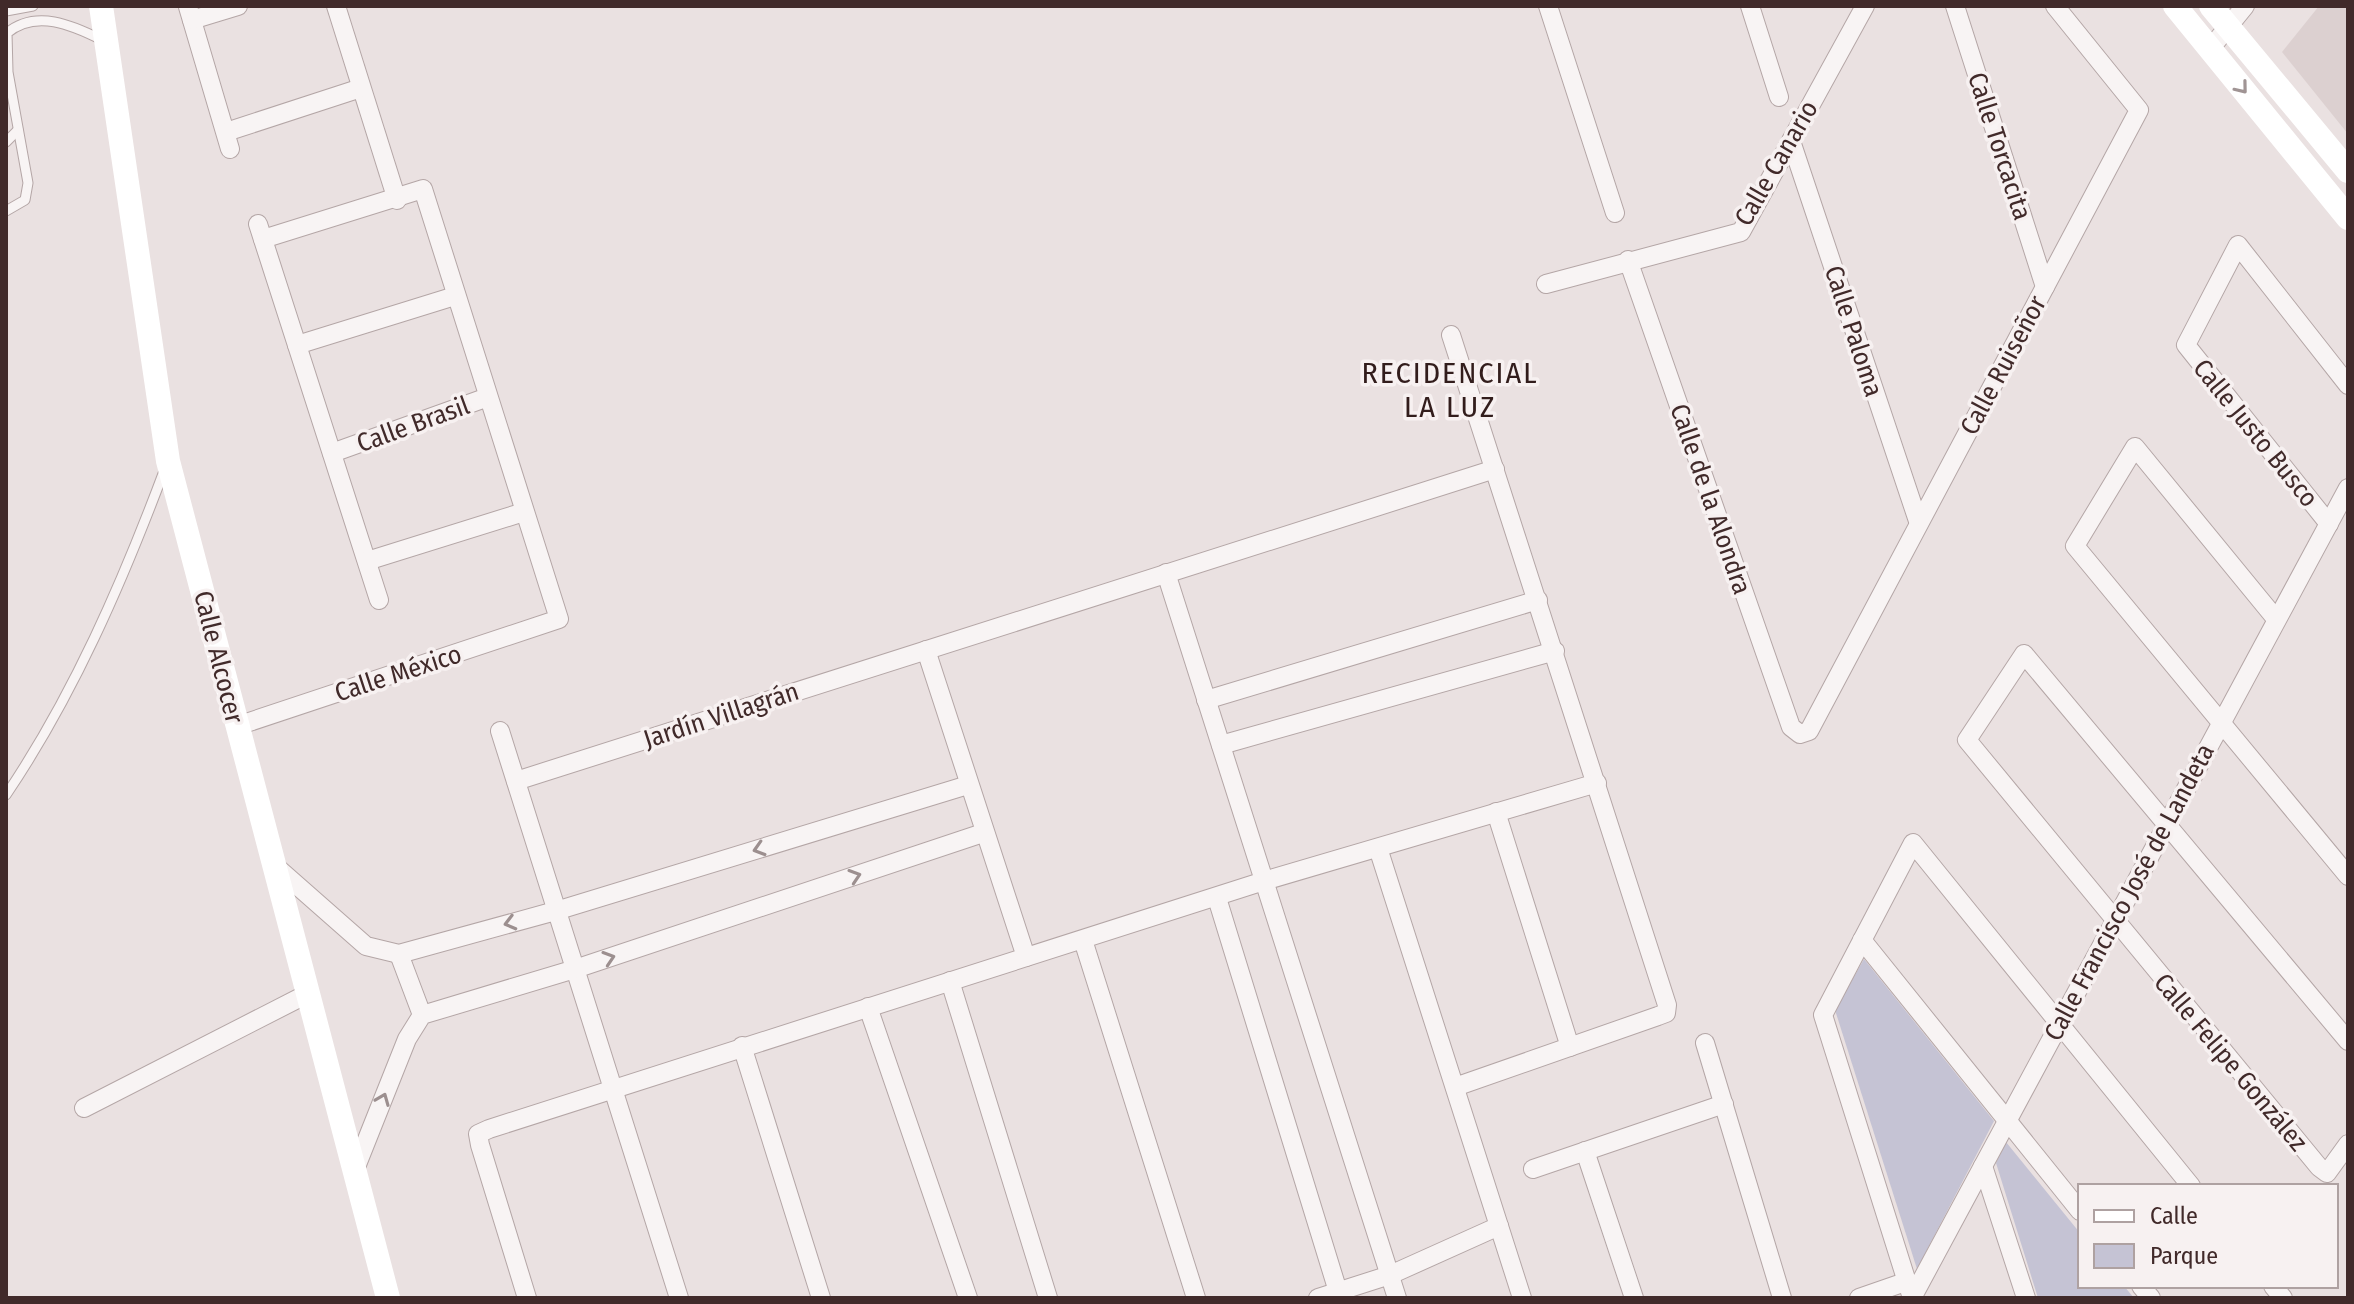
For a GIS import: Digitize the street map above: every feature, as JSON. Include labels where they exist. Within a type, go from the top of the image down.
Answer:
[{"type":"street","name":"Calle Alcocer","points":[[101,6],[168,461],[388,1298]]},
{"type":"street","points":[[238,6],[190,13],[228,141],[361,88]]},
{"type":"street","points":[[336,6],[397,200]]},
{"type":"street","points":[[1548,6],[1615,213]]},
{"type":"street","points":[[1750,6],[1779,97]]},
{"type":"street","name":"Calle Canario","points":[[1546,284],[1741,232],[1865,6]]},
{"type":"street","name":"Calle Torcacita","points":[[1955,6],[2045,287]]},
{"type":"street","name":"Calle Ruiseñor","points":[[1800,734],[1809,731],[2139,110],[2055,6]]},
{"type":"street","points":[[2175,6],[2348,218]]},
{"type":"street","points":[[2211,6],[2348,171]]},
{"type":"street","points":[[2210,49],[2245,6]]},
{"type":"street","name":"Calle Paloma","points":[[1791,141],[1918,521]]},
{"type":"street","points":[[332,453],[260,231],[397,200],[423,189],[488,397]]},
{"type":"street","name":"Calle Justo Busco","points":[[2329,524],[2186,345],[2238,245],[2348,385]]},
{"type":"street","name":"Calle de la Alondra","points":[[1628,260],[1791,727],[1800,734]]},
{"type":"street","points":[[297,345],[455,296]]},
{"type":"street","points":[[1451,335],[1667,1005],[1666,1013],[1455,1087]]},
{"type":"street","name":"Calle Brasil","points":[[379,600],[332,453],[488,397],[559,619]]},
{"type":"street","points":[[2276,619],[2135,447],[2075,546],[2348,876]]},
{"type":"street","name":"Jardín Villagrán","points":[[516,781],[1495,469]]},
{"type":"street","name":"Calle Francisco José de Landeta","points":[[1911,1292],[1983,1166],[2348,488]]},
{"type":"street","points":[[367,561],[524,512]]},
{"type":"street","points":[[1166,573],[1397,1298]]},
{"type":"street","points":[[1206,700],[1538,600]]},
{"type":"street","name":"Calle México","points":[[237,726],[559,619]]},
{"type":"street","points":[[926,650],[983,833],[1026,957]]},
{"type":"street","points":[[1221,745],[1555,651]]},
{"type":"street","points":[[2113,921],[1967,740],[2024,654],[2348,1041]]},
{"type":"street","points":[[500,731],[615,1086],[679,1298]]},
{"type":"street","points":[[527,1298],[478,1134],[615,1086],[1264,881],[1597,783]]},
{"type":"street","points":[[274,865],[366,946],[399,954],[559,910],[968,785]]},
{"type":"street","points":[[1496,812],[1570,1047]]},
{"type":"street","points":[[354,1172],[407,1039],[422,1015],[575,969],[983,833]]},
{"type":"street","points":[[1859,1298],[1911,1292],[1823,1015],[1913,843],[2189,1184]]},
{"type":"street","points":[[1378,848],[1522,1298]]},
{"type":"street","points":[[1217,898],[1339,1295]]},
{"type":"street","name":"Calle Felipe González","points":[[2113,921],[2319,1167],[2327,1173],[2348,1144]]},
{"type":"street","points":[[1083,940],[1196,1298]]},
{"type":"street","points":[[1862,940],[2078,1209]]},
{"type":"street","points":[[399,954],[422,1015]]},
{"type":"street","points":[[950,981],[1048,1298]]},
{"type":"street","points":[[84,1108],[309,993]]},
{"type":"street","points":[[868,1007],[968,1298]]},
{"type":"street","points":[[1705,1043],[1782,1298]]},
{"type":"street","points":[[742,1046],[821,1298]]},
{"type":"street","points":[[1533,1169],[1724,1104]]},
{"type":"street","points":[[1585,1151],[1634,1298]]},
{"type":"street","points":[[1983,1166],[2026,1298]]},
{"type":"street","points":[[1318,1298],[1339,1295],[1390,1275],[1499,1226]]},
{"type":"lane","points":[[6,11],[33,6]]},
{"type":"lane","points":[[6,211],[25,200],[28,183],[8,72],[7,33],[31,20],[55,21],[108,43]]},
{"type":"lane","points":[[6,142],[18,130]]},
{"type":"lane","points":[[6,795],[82,662],[122,582],[168,461]]},
{"type":"shaded area","points":[[2319,6],[2348,6],[2348,134],[2282,52]]},
{"type":"green space","points":[[1864,959],[1994,1121],[1917,1269],[1835,1010]]},
{"type":"green space","points":[[2006,1142],[2078,1231],[2078,1288],[2126,1288],[2134,1298],[2038,1298],[1996,1163]]},
{"type":"district","name":"RECIDENCIAL LA LUZ","points":[[1450,390]]}]
